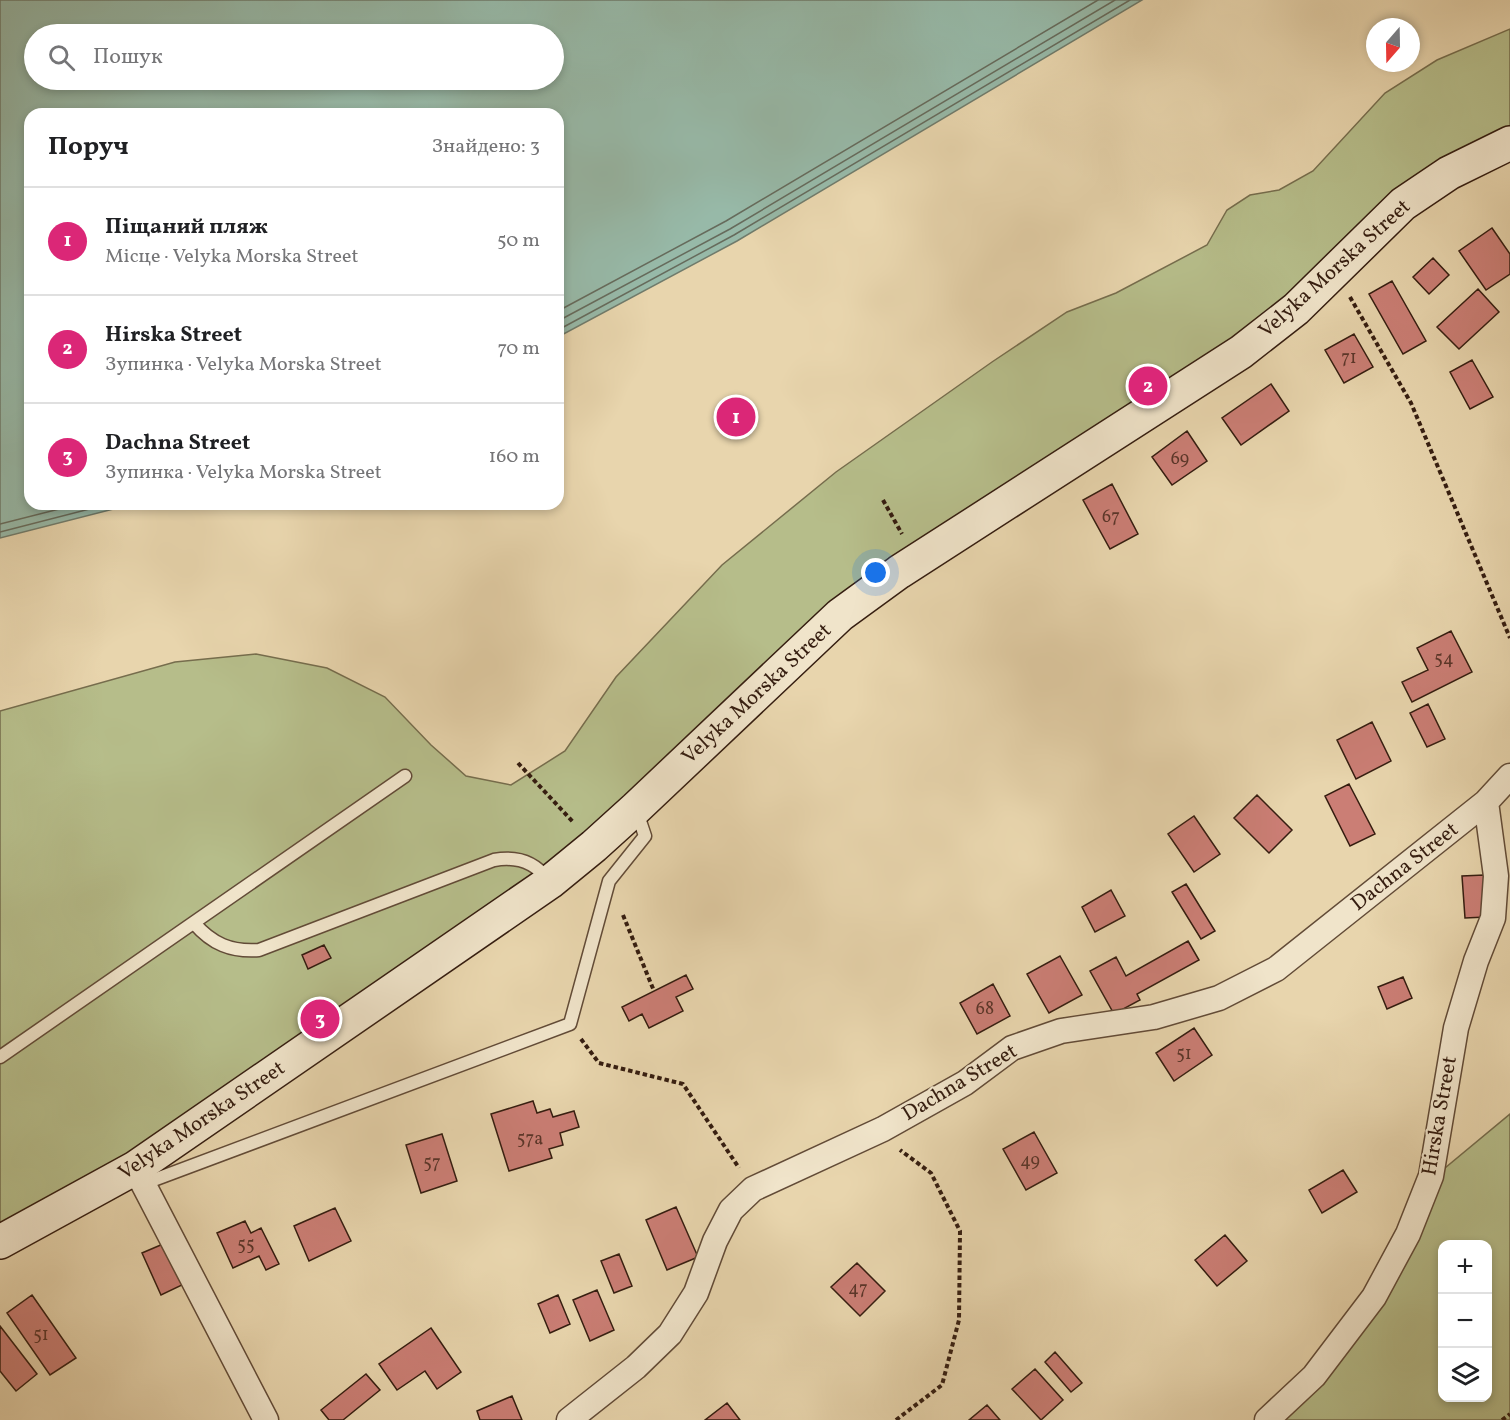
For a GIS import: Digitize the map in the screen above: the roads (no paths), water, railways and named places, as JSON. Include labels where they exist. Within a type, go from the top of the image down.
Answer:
[{"type":"street","name":"Velyka Morska Street","points":[[0,1242],[139,1176],[550,882],[636,808],[840,615],[899,572],[1241,352],[1296,309],[1403,204],[1449,173],[1510,143]]},
{"type":"street","points":[[1486,802],[1510,776]]},
{"type":"street","name":"Dachna Street","points":[[569,1420],[636,1367],[670,1334],[696,1293],[715,1241],[731,1210],[753,1189],[883,1129],[965,1083],[1012,1048],[1061,1031],[1154,1017],[1218,998],[1276,969],[1486,802]]},
{"type":"street","name":"Hirska Street","points":[[1267,1420],[1314,1376],[1374,1297],[1408,1234],[1431,1176],[1456,1028],[1476,960],[1493,918],[1496,876],[1486,802]]},
{"type":"street","points":[[139,1176],[266,1420]]},
{"type":"lane","points":[[0,1057],[405,776]]},
{"type":"lane","points":[[139,1176],[570,1024],[609,881],[645,836],[636,808]]},
{"type":"lane","points":[[194,923],[215,943],[243,951],[259,950],[494,860],[515,858],[526,862],[543,873],[550,882]]},
{"type":"water","points":[[0,0],[1142,0],[737,241],[564,334],[564,108],[24,108],[24,510],[110,510],[0,538]]},
{"type":"place","name":"Hirska Street","points":[[1148,386]]},
{"type":"place","name":"Піщаний пляж","points":[[736,417]]},
{"type":"place","name":"Dachna Street","points":[[320,1019]]}]
